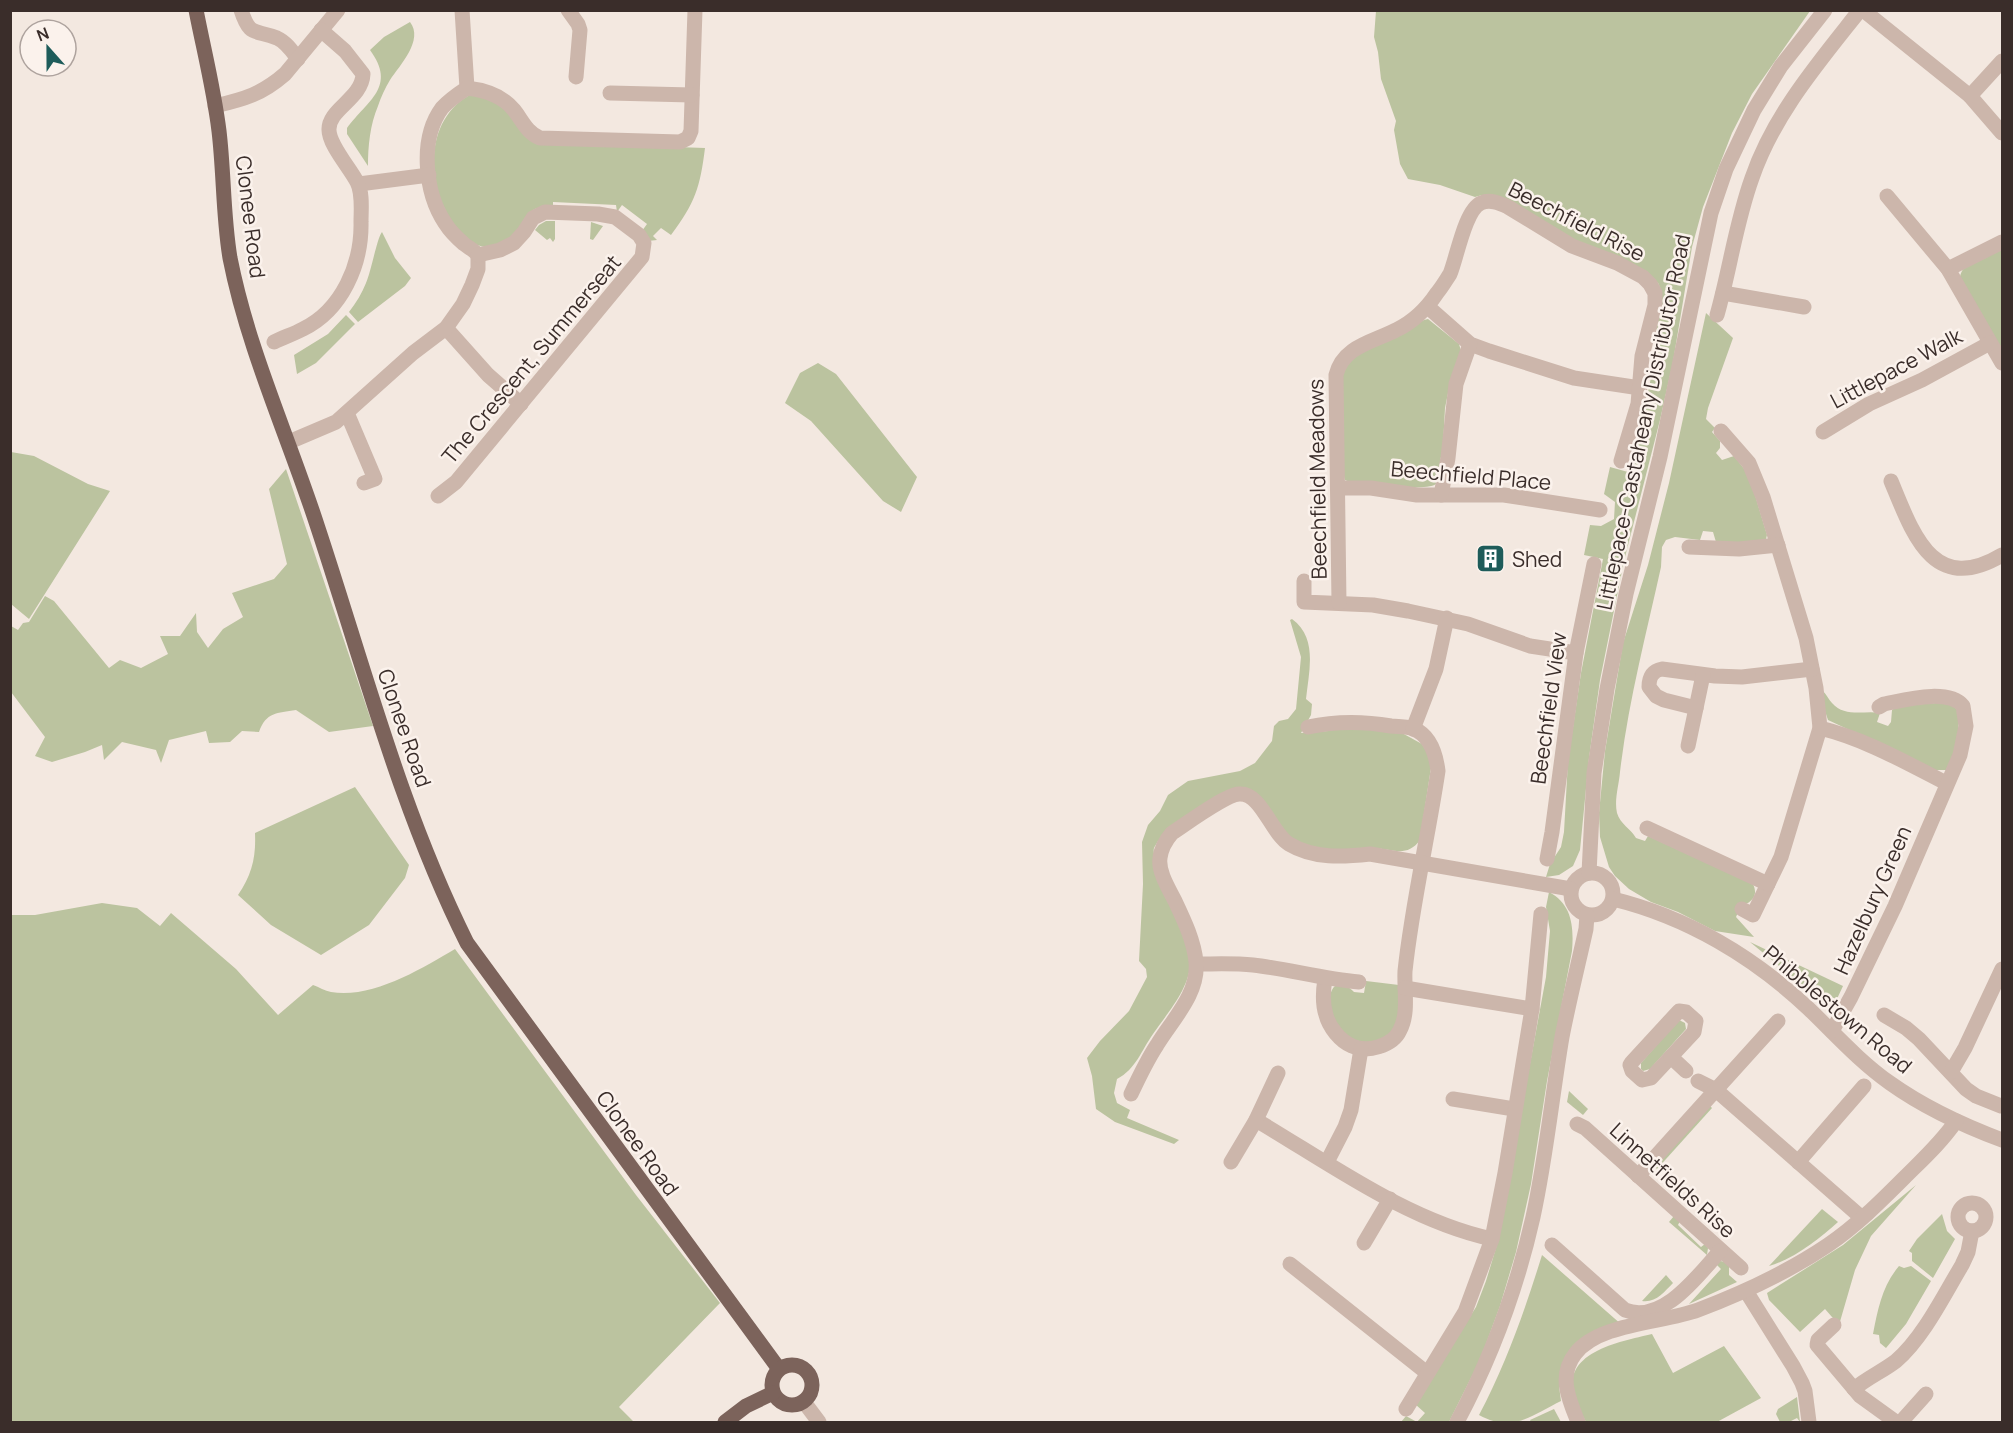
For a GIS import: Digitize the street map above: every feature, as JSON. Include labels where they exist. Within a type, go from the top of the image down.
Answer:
[{"type":"main road","name":"Clonee Road","points":[[196,10],[215,106],[231,258],[244,313],[318,528],[364,676],[447,905],[467,943],[779,1369]]},
{"type":"main road","points":[[790,1365],[802,1367],[812,1381],[808,1397],[804,1402],[794,1406],[778,1400],[773,1393],[773,1379],[779,1369],[790,1365]]},
{"type":"main road","points":[[725,1422],[746,1406],[773,1393]]},
{"type":"street","points":[[241,10],[248,28],[254,33],[278,38],[298,59]]},
{"type":"street","points":[[215,106],[258,94],[285,74],[338,10]]},
{"type":"street","points":[[462,10],[467,88]]},
{"type":"street","points":[[568,10],[580,30],[576,77]]},
{"type":"street","points":[[288,442],[336,422],[347,413],[413,353],[446,328],[463,304],[472,285],[478,269],[478,255],[456,237],[445,222],[435,199],[429,175],[428,152],[432,128],[449,101],[467,88],[490,93],[507,102],[530,132],[540,138],[680,142],[688,138],[691,131],[695,10]]},
{"type":"street","name":"Littlepace-Castaheany Distributor Road","points":[[1589,873],[1594,773],[1607,689],[1631,572],[1660,457],[1711,213],[1726,169],[1754,110],[1781,66],[1825,10]]},
{"type":"street","points":[[1717,315],[1741,210],[1752,175],[1767,141],[1809,74],[1862,10],[1970,96],[2002,133]]},
{"type":"street","points":[[274,342],[313,323],[335,303],[349,282],[360,242],[359,184],[334,144],[328,129],[331,120],[359,90],[363,83],[363,74],[345,51],[321,30]]},
{"type":"street","points":[[1970,96],[2002,61]]},
{"type":"street","points":[[610,93],[692,95]]},
{"type":"street","points":[[359,184],[429,175]]},
{"type":"street","points":[[1887,196],[1948,269],[2002,363]]},
{"type":"street","name":"Beechfield Rise","points":[[1480,203],[1497,202],[1572,246],[1617,263],[1643,277],[1655,293],[1655,304],[1645,339],[1638,404],[1621,461]]},
{"type":"street","name":"Beechfield Meadows","points":[[1340,603],[1336,375],[1339,363],[1349,352],[1370,340],[1396,330],[1428,307],[1449,274],[1469,218],[1474,207],[1480,203]]},
{"type":"street","name":"The Crescent, Summerseat","points":[[438,496],[456,482],[642,257],[644,243],[639,235],[611,216],[545,212],[532,218],[514,243],[500,250],[478,255]]},
{"type":"street","points":[[1948,269],[2002,242]]},
{"type":"street","points":[[1723,293],[1804,307]]},
{"type":"street","points":[[1428,307],[1470,344],[1528,365],[1574,378],[1640,388]]},
{"type":"street","points":[[446,328],[488,375],[521,404]]},
{"type":"street","name":"Littlepace Walk","points":[[1823,432],[1869,404],[1922,380],[1990,343]]},
{"type":"street","points":[[1441,495],[1448,458],[1456,384],[1470,344]]},
{"type":"street","points":[[347,413],[375,479],[364,483]]},
{"type":"street","points":[[1720,431],[1744,456],[1753,471],[1763,497],[1798,607],[1812,669],[1820,728],[1781,857],[1753,915],[1742,909]]},
{"type":"street","points":[[1891,481],[1916,538],[1937,560],[1958,568],[1969,569],[2002,555]]},
{"type":"street","name":"Beechfield Place","points":[[1338,488],[1371,488],[1417,495],[1504,495],[1600,510]]},
{"type":"street","points":[[1689,547],[1739,549],[1778,545]]},
{"type":"street","name":"Beechfield View","points":[[1547,859],[1576,653],[1594,564]]},
{"type":"street","points":[[1304,581],[1304,602],[1373,606],[1447,618],[1530,646],[1576,653]]},
{"type":"street","points":[[1413,729],[1436,669],[1447,618]]},
{"type":"street","points":[[1696,708],[1656,696],[1649,687],[1650,679],[1656,670],[1742,677],[1812,669]]},
{"type":"street","points":[[1688,746],[1703,675]]},
{"type":"street","name":"Hazelbury Green","points":[[1832,1031],[1895,906],[1960,755],[1965,734],[1965,712],[1960,702],[1954,698],[1925,697],[1884,704],[1879,707]]},
{"type":"street","points":[[1317,722],[1370,722],[1413,729],[1431,745],[1436,755],[1438,771],[1421,863],[1406,971],[1404,1016],[1400,1032],[1394,1039],[1382,1046],[1361,1049],[1352,1047],[1341,1039],[1326,1017],[1323,1005],[1325,979]]},
{"type":"street","points":[[1820,728],[1849,735],[1946,783]]},
{"type":"street","points":[[1131,1094],[1157,1044],[1187,1000],[1197,964],[1190,937],[1166,884],[1159,860],[1166,841],[1172,833],[1227,798],[1239,794],[1251,796],[1287,843],[1318,855],[1340,857],[1370,854],[1571,889]]},
{"type":"street","points":[[1647,828],[1767,884]]},
{"type":"street","points":[[1589,873],[1596,873],[1608,879],[1612,885],[1613,899],[1611,905],[1601,914],[1587,915],[1576,908],[1571,889],[1578,878],[1589,873]]},
{"type":"street","name":"Phibblestown Road","points":[[1613,899],[1665,915],[1724,944],[1759,967],[1808,1007],[1887,1081],[1924,1106],[2002,1140]]},
{"type":"street","points":[[1406,1409],[1465,1312],[1492,1239],[1532,1009],[1541,914]]},
{"type":"street","points":[[1457,1422],[1493,1346],[1526,1246],[1538,1189],[1563,1034],[1587,915]]},
{"type":"street","points":[[1197,964],[1255,965],[1325,979],[1359,982]]},
{"type":"street","points":[[1951,1072],[2002,973]]},
{"type":"street","points":[[1405,988],[1532,1009]]},
{"type":"street","points":[[1679,1011],[1686,1012],[1696,1021],[1695,1028],[1671,1057],[1649,1080],[1642,1080],[1630,1068],[1632,1062],[1675,1014],[1679,1011]]},
{"type":"street","points":[[1884,1015],[1919,1039],[1971,1093],[2001,1106]]},
{"type":"street","points":[[1638,1176],[1778,1021]]},
{"type":"street","points":[[1327,1162],[1351,1110],[1361,1049]]},
{"type":"street","points":[[1671,1057],[1692,1076],[1716,1090],[1862,1218]]},
{"type":"street","points":[[1231,1162],[1256,1120],[1278,1073]]},
{"type":"street","points":[[1798,1162],[1864,1086]]},
{"type":"street","points":[[1453,1099],[1514,1109]]},
{"type":"street","points":[[1256,1120],[1389,1199],[1449,1227],[1492,1239]]},
{"type":"street","points":[[1578,1422],[1565,1386],[1568,1367],[1575,1353],[1608,1332],[1696,1311],[1746,1291],[1784,1272],[1827,1245],[1862,1218],[1934,1148],[1956,1121]]},
{"type":"street","name":"Linnetfields Rise","points":[[1576,1124],[1585,1128],[1741,1268]]},
{"type":"street","points":[[1364,1243],[1389,1199]]},
{"type":"street","points":[[1854,1389],[1864,1380],[1896,1361],[1911,1345],[1962,1265],[1968,1252],[1972,1232]]},
{"type":"street","points":[[1552,1245],[1625,1310],[1636,1312],[1672,1302],[1720,1251]]},
{"type":"street","points":[[1290,1264],[1427,1373]]},
{"type":"street","points":[[1746,1291],[1802,1383],[1809,1422]]},
{"type":"street","points":[[1834,1325],[1818,1340],[1816,1345],[1854,1389],[1896,1422]]},
{"type":"street","points":[[1901,1422],[1926,1394]]},
{"type":"street","points":[[804,1402],[819,1422]]},
{"type":"green space","points":[[1376,11],[1810,11],[1752,94],[1732,133],[1703,207],[1692,247],[1673,362],[1624,561],[1600,680],[1589,758],[1580,850],[1573,866],[1559,875],[1546,877],[1550,864],[1561,847],[1564,832],[1568,761],[1581,673],[1603,559],[1584,555],[1590,525],[1601,526],[1614,519],[1615,502],[1604,494],[1610,467],[1628,472],[1642,421],[1659,339],[1652,336],[1662,292],[1658,283],[1653,280],[1482,195],[1475,197],[1440,185],[1408,179],[1400,164],[1394,130],[1396,121],[1381,79],[1374,37]]},
{"type":"green space","points":[[410,22],[414,29],[414,37],[409,52],[386,86],[375,113],[368,151],[368,166],[347,134],[347,128],[371,101],[380,84],[381,74],[378,63],[370,50],[384,37]]},
{"type":"green space","points":[[468,96],[479,96],[498,104],[514,118],[534,142],[705,148],[698,185],[686,214],[671,235],[661,228],[653,236],[657,240],[648,241],[642,231],[647,224],[622,205],[617,212],[616,205],[553,202],[553,207],[546,206],[531,212],[519,229],[503,242],[491,247],[474,244],[459,231],[448,216],[435,179],[434,160],[436,141],[442,124],[453,108]]},
{"type":"green space","points":[[546,221],[555,221],[553,242],[535,230]]},
{"type":"green space","points":[[591,222],[603,226],[593,240],[590,239]]},
{"type":"green space","points":[[382,232],[395,258],[411,278],[405,286],[358,322],[349,312],[366,283]]},
{"type":"green space","points":[[2002,248],[2002,352],[1960,279],[1961,273],[1970,263]]},
{"type":"green space","points":[[1706,313],[1733,338],[1706,419],[1715,428],[1712,432],[1720,441],[1720,448],[1716,453],[1722,460],[1734,456],[1749,475],[1767,535],[1766,539],[1761,542],[1716,542],[1713,532],[1703,531],[1700,540],[1675,537],[1666,540],[1662,547],[1661,567],[1628,720],[1616,808],[1621,820],[1636,838],[1645,841],[1648,836],[1753,884],[1754,897],[1748,903],[1742,903],[1736,917],[1754,937],[1715,931],[1678,912],[1651,902],[1629,889],[1609,867],[1600,837],[1599,813],[1605,751],[1623,643],[1648,565],[1669,483]]},
{"type":"green space","points":[[346,315],[355,324],[316,363],[297,374],[294,355],[328,334]]},
{"type":"green space","points":[[1428,319],[1459,344],[1461,351],[1450,383],[1445,408],[1443,446],[1436,484],[1409,487],[1352,483],[1345,480],[1342,470],[1343,369],[1350,358]]},
{"type":"green space","points":[[818,363],[836,374],[917,477],[901,512],[883,501],[811,421],[785,403],[800,373]]},
{"type":"green space","points":[[11,452],[34,456],[88,484],[110,491],[29,619],[11,604]]},
{"type":"green space","points":[[286,469],[373,726],[329,732],[296,710],[273,715],[265,721],[259,732],[242,731],[230,742],[209,743],[206,731],[169,740],[161,763],[156,750],[122,742],[104,760],[102,745],[52,762],[35,756],[45,737],[11,692],[11,626],[18,630],[23,623],[29,622],[45,596],[54,601],[109,668],[120,660],[141,668],[168,654],[160,636],[180,636],[196,613],[197,632],[208,648],[223,629],[243,617],[232,593],[274,579],[287,564],[269,489]]},
{"type":"green space","points":[[1292,619],[1306,636],[1310,656],[1306,699],[1312,704],[1311,715],[1301,733],[1347,727],[1402,733],[1422,744],[1432,761],[1420,840],[1415,846],[1405,851],[1374,848],[1327,849],[1305,845],[1280,828],[1262,799],[1251,790],[1158,841],[1154,848],[1154,856],[1183,932],[1190,957],[1190,967],[1188,978],[1178,998],[1134,1065],[1117,1079],[1114,1093],[1117,1103],[1130,1110],[1127,1118],[1179,1140],[1174,1144],[1115,1122],[1096,1109],[1087,1058],[1129,1011],[1147,977],[1146,969],[1139,961],[1143,884],[1142,842],[1148,825],[1160,811],[1168,795],[1188,781],[1240,771],[1255,763],[1272,741],[1274,726],[1279,721],[1288,719],[1296,709],[1301,657],[1290,620]]},
{"type":"green space","points":[[1823,691],[1837,708],[1849,712],[1880,713],[1877,722],[1888,726],[1891,722],[1892,710],[1898,706],[1948,702],[1959,711],[1958,744],[1946,770],[1935,770],[1828,720],[1824,708]]},
{"type":"green space","points":[[355,787],[409,865],[405,878],[369,925],[321,955],[271,925],[238,895],[252,866],[255,833]]},
{"type":"green space","points":[[1549,892],[1563,903],[1570,917],[1572,951],[1547,1081],[1531,1184],[1516,1252],[1500,1306],[1480,1360],[1449,1422],[1417,1422],[1425,1413],[1415,1404],[1476,1307],[1496,1248],[1546,977],[1550,931],[1546,907]]},
{"type":"green space","points":[[102,903],[137,908],[160,926],[171,913],[236,969],[278,1015],[313,985],[326,991],[347,993],[379,987],[412,973],[455,949],[636,1195],[720,1303],[619,1407],[634,1422],[11,1422],[11,915],[35,915]]},
{"type":"green space","points":[[1750,942],[1843,986],[1836,1001],[1828,1005],[1823,1002]]},
{"type":"green space","points":[[1366,981],[1399,985],[1398,1021],[1388,1037],[1364,1042],[1349,1037],[1339,1028],[1332,1016],[1330,1003],[1331,992],[1336,986],[1343,985],[1354,992],[1364,993]]},
{"type":"green space","points":[[1679,1020],[1685,1023],[1686,1029],[1650,1069],[1643,1071],[1641,1063]]},
{"type":"green space","points":[[1569,1091],[1588,1109],[1583,1115],[1567,1102]]},
{"type":"green space","points":[[1710,1106],[1712,1108],[1657,1169],[1655,1167]]},
{"type":"green space","points":[[1916,1185],[1871,1236],[1855,1270],[1839,1325],[1825,1309],[1800,1332],[1769,1300],[1767,1293],[1843,1245]]},
{"type":"green space","points":[[1822,1209],[1838,1222],[1797,1253],[1769,1266]]},
{"type":"green space","points":[[1942,1214],[1947,1231],[1955,1239],[1933,1278],[1912,1261],[1912,1253],[1909,1251],[1917,1239]]},
{"type":"green space","points":[[1674,1216],[1680,1221],[1678,1225],[1701,1247],[1705,1244],[1708,1248],[1707,1255],[1669,1222]]},
{"type":"green space","points":[[1542,1255],[1622,1325],[1600,1332],[1559,1386],[1561,1401],[1521,1420],[1502,1423],[1491,1420],[1479,1415],[1514,1337]]},
{"type":"green space","points":[[1721,1261],[1729,1264],[1729,1275],[1737,1282],[1689,1304],[1721,1269],[1715,1263]]},
{"type":"green space","points":[[1899,1266],[1904,1268],[1911,1266],[1931,1281],[1906,1324],[1886,1348],[1880,1343],[1879,1335],[1873,1334],[1888,1282]]},
{"type":"green space","points":[[1666,1275],[1673,1283],[1656,1299],[1642,1301]]},
{"type":"green space","points":[[1652,1334],[1673,1373],[1724,1346],[1761,1398],[1717,1422],[1586,1422],[1575,1401],[1572,1384],[1575,1371],[1583,1360],[1609,1346]]},
{"type":"green space","points":[[1797,1397],[1800,1422],[1797,1418],[1789,1422],[1780,1422],[1776,1414],[1778,1409]]},
{"type":"green space","points":[[1554,1409],[1561,1422],[1531,1422],[1530,1420]]},
{"type":"green space","points":[[1406,1416],[1417,1422],[1401,1422]]},
{"type":"place","name":"Shed","points":[[1491,559]]}]
